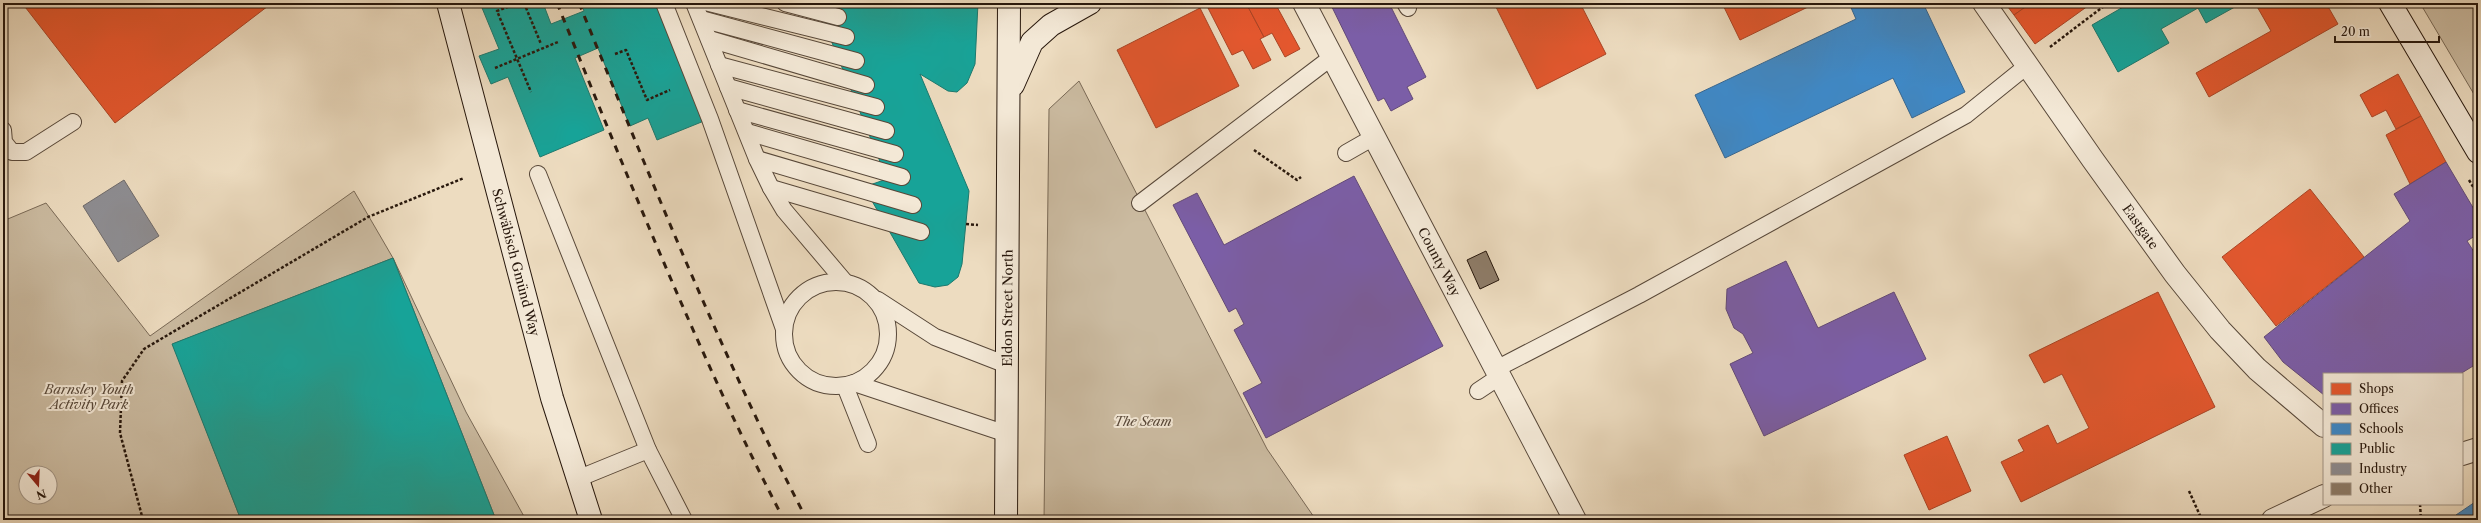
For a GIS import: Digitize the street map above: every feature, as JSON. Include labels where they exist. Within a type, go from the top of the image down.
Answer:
[{"type":"street","name":"Schwäbisch Gmünd Way","points":[[448,3],[548,384],[577,479],[592,520]]},
{"type":"street","name":"Eldon Street North","points":[[1006,520],[1009,3]]},
{"type":"street","points":[[1009,95],[1032,42],[1051,25],[1090,3]]},
{"type":"street","name":"County Way","points":[[1304,3],[1575,520]]},
{"type":"street","name":"Eastgate","points":[[1984,3],[2107,179],[2220,330],[2257,369],[2323,425]]},
{"type":"street","points":[[2390,3],[2478,152]]},
{"type":"street","points":[[2463,454],[2478,448]]},
{"type":"street","points":[[2273,520],[2323,496]]},
{"type":"lane","points":[[664,3],[710,119],[784,329],[785,345],[791,360],[800,373],[814,382],[829,386],[850,385],[1007,434]]},
{"type":"lane","points":[[694,3],[757,159],[771,188],[784,210],[845,282]]},
{"type":"lane","points":[[709,3],[846,37]]},
{"type":"lane","points":[[785,3],[838,17]]},
{"type":"lane","points":[[701,18],[856,61]]},
{"type":"lane","points":[[709,39],[866,85]]},
{"type":"lane","points":[[1140,203],[1332,57]]},
{"type":"lane","points":[[719,64],[876,107]]},
{"type":"lane","points":[[1478,390],[1498,373],[1966,115],[2028,65]]},
{"type":"lane","points":[[728,87],[886,131]]},
{"type":"lane","points":[[737,110],[895,154]]},
{"type":"lane","points":[[3,130],[4,142],[12,152],[26,152],[73,122]]},
{"type":"lane","points":[[747,132],[902,177]]},
{"type":"lane","points":[[1346,153],[1374,137]]},
{"type":"lane","points":[[757,159],[912,205]]},
{"type":"lane","points":[[538,174],[648,450],[684,520]]},
{"type":"lane","points":[[771,188],[921,232]]},
{"type":"lane","points":[[784,329],[788,313],[798,298],[812,288],[828,282],[845,282],[861,288],[935,337],[1007,365]]},
{"type":"lane","points":[[850,385],[869,375],[881,362],[887,346],[888,329],[884,313],[875,298]]},
{"type":"lane","points":[[850,385],[868,444]]},
{"type":"lane","points":[[577,479],[648,450]]},
{"type":"path","points":[[518,3],[497,11],[531,92]]},
{"type":"path","points":[[524,3],[541,44]]},
{"type":"path","points":[[2028,65],[2108,3]]},
{"type":"path","points":[[469,79],[558,42]]},
{"type":"path","points":[[615,54],[626,50],[647,100],[673,89],[670,82]]},
{"type":"path","points":[[1230,134],[1297,180],[1301,177]]},
{"type":"path","points":[[143,520],[120,433],[122,381],[144,349],[368,217],[491,167]]},
{"type":"path","points":[[2189,492],[2202,520]]},
{"type":"path","points":[[2420,505],[2421,520]]},
{"type":"green space","points":[[2420,3],[2478,3],[2478,101]]},
{"type":"green space","name":"The Seam","points":[[1079,81],[1267,449],[1316,520],[1044,520],[1049,109]]},
{"type":"green space","name":"Barnsley Youth Activity Park","points":[[354,191],[393,258],[173,344],[241,520],[3,520],[3,221],[46,203],[150,336]]},
{"type":"green space","points":[[393,258],[466,412],[526,520],[496,520]]},
{"type":"building: Shops","points":[[22,3],[272,3],[115,123]]},
{"type":"building: Shops","points":[[1217,3],[1246,3],[1264,37],[1260,39],[1271,60],[1253,69],[1243,50],[1232,55],[1208,8]]},
{"type":"building: Shops","points":[[1246,3],[1275,3],[1300,49],[1285,57],[1272,33],[1264,37]]},
{"type":"building: Shops","points":[[1494,3],[1580,3],[1606,54],[1537,89]]},
{"type":"building: Shops","points":[[1722,3],[1808,3],[1810,6],[1740,40]]},
{"type":"building: Shops","points":[[2005,3],[2031,3],[2014,15]]},
{"type":"building: Shops","points":[[2031,3],[2092,3],[2035,44],[2014,15]]},
{"type":"building: Shops","points":[[2255,3],[2326,3],[2338,24],[2209,97],[2196,73],[2271,31]]},
{"type":"building: Shops","points":[[1200,8],[1239,86],[1156,128],[1117,50]]},
{"type":"building: Shops","points":[[2398,74],[2421,116],[2396,129],[2386,110],[2372,117],[2360,95]]},
{"type":"building: Shops","points":[[2421,116],[2446,162],[2410,184],[2386,135]]},
{"type":"building: Shops","points":[[2310,189],[2364,257],[2276,326],[2222,257]]},
{"type":"building: Shops","points":[[2158,292],[2215,407],[2021,502],[2001,462],[2024,451],[2018,440],[2048,425],[2057,444],[2089,428],[2062,374],[2044,383],[2029,355]]},
{"type":"building: Shops","points":[[1947,436],[1971,491],[1929,510],[1904,455]]},
{"type":"building: Offices","points":[[1330,3],[1389,3],[1426,77],[1407,87],[1413,99],[1391,111],[1384,98],[1378,101]]},
{"type":"building: Offices","points":[[2446,162],[2478,216],[2478,234],[2467,241],[2478,258],[2478,363],[2462,373],[2323,373],[2323,394],[2283,362],[2264,337],[2410,221],[2394,194]]},
{"type":"building: Offices","points":[[1354,176],[1443,346],[1266,438],[1243,393],[1262,383],[1234,330],[1244,324],[1236,308],[1229,312],[1173,205],[1197,193],[1224,245]]},
{"type":"building: Offices","points":[[1786,261],[1818,328],[1894,292],[1926,359],[1764,436],[1730,364],[1753,353],[1743,334],[1734,328],[1726,309],[1727,289]]},
{"type":"building: Schools","points":[[1849,3],[1923,3],[1965,92],[1912,118],[1893,78],[1725,158],[1695,95],[1856,19]]},
{"type":"building: Schools","points":[[2478,500],[2478,520],[2459,520],[2456,515]]},
{"type":"building: Public","points":[[480,3],[543,3],[551,24],[584,11],[581,3],[656,3],[704,121],[657,140],[648,118],[630,126],[598,48],[575,58],[604,130],[540,157],[508,77],[491,84],[479,56],[499,49]]},
{"type":"building: Public","points":[[656,3],[688,3],[661,13]]},
{"type":"building: Public","points":[[816,3],[978,3],[975,64],[967,83],[957,92],[948,91],[920,74],[969,191],[962,264],[958,277],[948,285],[935,287],[919,283],[864,187],[887,179]]},
{"type":"building: Public","points":[[2130,3],[2242,3],[2206,23],[2198,8],[2161,29],[2169,43],[2118,72],[2092,25]]},
{"type":"building: Public","points":[[393,258],[496,520],[241,520],[172,344]]},
{"type":"building: Industry","points":[[124,180],[159,236],[118,262],[83,206]]},
{"type":"building: Other","points":[[1486,251],[1499,280],[1480,289],[1467,260]]},
{"type":"railway","points":[[557,3],[664,264],[722,393],[784,520]]},
{"type":"railway","points":[[579,3],[659,199],[715,329],[775,457],[807,520]]}]
